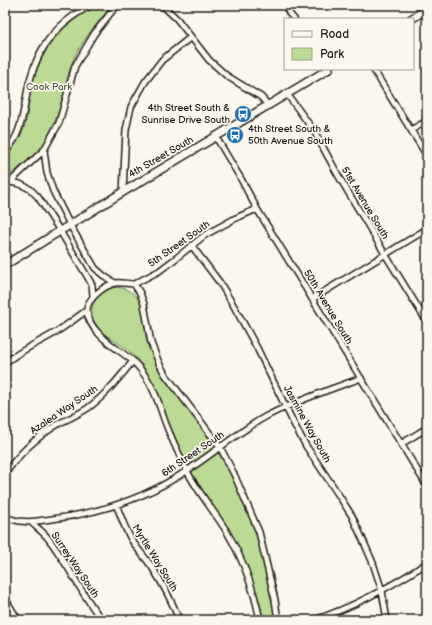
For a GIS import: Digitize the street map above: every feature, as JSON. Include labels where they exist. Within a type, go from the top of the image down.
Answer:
[{"type":"street","points":[[5,152],[17,135],[22,121],[30,79],[44,46],[55,31],[69,19],[92,5]]},
{"type":"street","points":[[8,184],[44,150],[59,123],[75,66],[94,34],[117,5]]},
{"type":"street","points":[[162,5],[177,19],[209,60],[227,76],[261,97],[268,105]]},
{"type":"street","points":[[285,5],[293,18]]},
{"type":"street","points":[[413,18],[427,9]]},
{"type":"street","points":[[123,192],[126,130],[131,107],[145,82],[162,60],[191,37]]},
{"type":"street","name":"4th Street South","points":[[5,265],[123,192],[327,70]]},
{"type":"street","points":[[374,70],[427,156]]},
{"type":"street","name":"51st Avenue South","points":[[287,94],[314,131],[338,175],[427,322]]},
{"type":"street","points":[[411,130],[427,120]]},
{"type":"street","name":"50th Avenue South","points":[[216,137],[257,209],[427,486]]},
{"type":"street","points":[[44,150],[47,173],[53,191],[70,225],[95,268],[115,283],[134,284],[140,293],[144,304],[151,343],[158,363],[220,447],[234,474],[259,532],[275,600],[278,620]]},
{"type":"street","points":[[8,184],[20,184],[30,189],[38,197],[92,285],[93,296]]},
{"type":"street","name":"5th Street South","points":[[134,284],[175,259],[205,235],[236,218],[257,209]]},
{"type":"street","points":[[312,298],[427,229]]},
{"type":"street","name":"Jasmine Way South","points":[[192,246],[220,282],[256,348],[285,408],[306,446],[352,516],[371,558],[382,591],[387,620]]},
{"type":"street","points":[[115,283],[93,296],[87,310],[89,321],[98,333],[140,368],[154,389],[174,444],[187,471],[227,531],[236,548],[252,588],[260,620]]},
{"type":"street","points":[[5,363],[23,349],[58,330],[87,310]]},
{"type":"street","name":"Azalea Way South","points":[[5,474],[20,455],[39,437],[58,424],[89,407],[107,392],[133,361]]},
{"type":"street","name":"6th Street South","points":[[5,516],[10,519],[31,522],[75,516],[116,505],[150,492],[187,471],[265,417],[361,378]]},
{"type":"street","points":[[401,444],[427,428]]},
{"type":"street","name":"Myrtle Way South","points":[[116,505],[130,536],[163,585],[179,620]]},
{"type":"street","name":"Surrey Way South","points":[[31,522],[46,536],[65,563],[100,619]]},
{"type":"street","points":[[314,620],[350,606],[382,591],[427,563]]},
{"type":"street","points":[[5,600],[17,620]]},
{"type":"green space","name":"Cook Park","points":[[99,5],[108,5],[110,7],[85,39],[73,60],[59,109],[48,137],[40,149],[28,161],[5,179],[5,157],[15,145],[23,131],[27,118],[29,99],[33,83],[44,55],[61,32],[72,22]]},
{"type":"green space","points":[[113,287],[119,287],[133,293],[139,301],[144,314],[149,349],[166,379],[203,428],[224,462],[242,498],[258,541],[269,584],[275,620],[264,620],[253,582],[234,538],[197,482],[170,425],[157,391],[142,365],[132,353],[103,333],[95,325],[92,313],[94,303],[96,299],[104,292]]},
{"type":"place","name":"4th Street South & Sunrise Drive South","points":[[243,114]]},
{"type":"place","name":"4th Street South & 50th Avenue South","points":[[235,135]]}]
